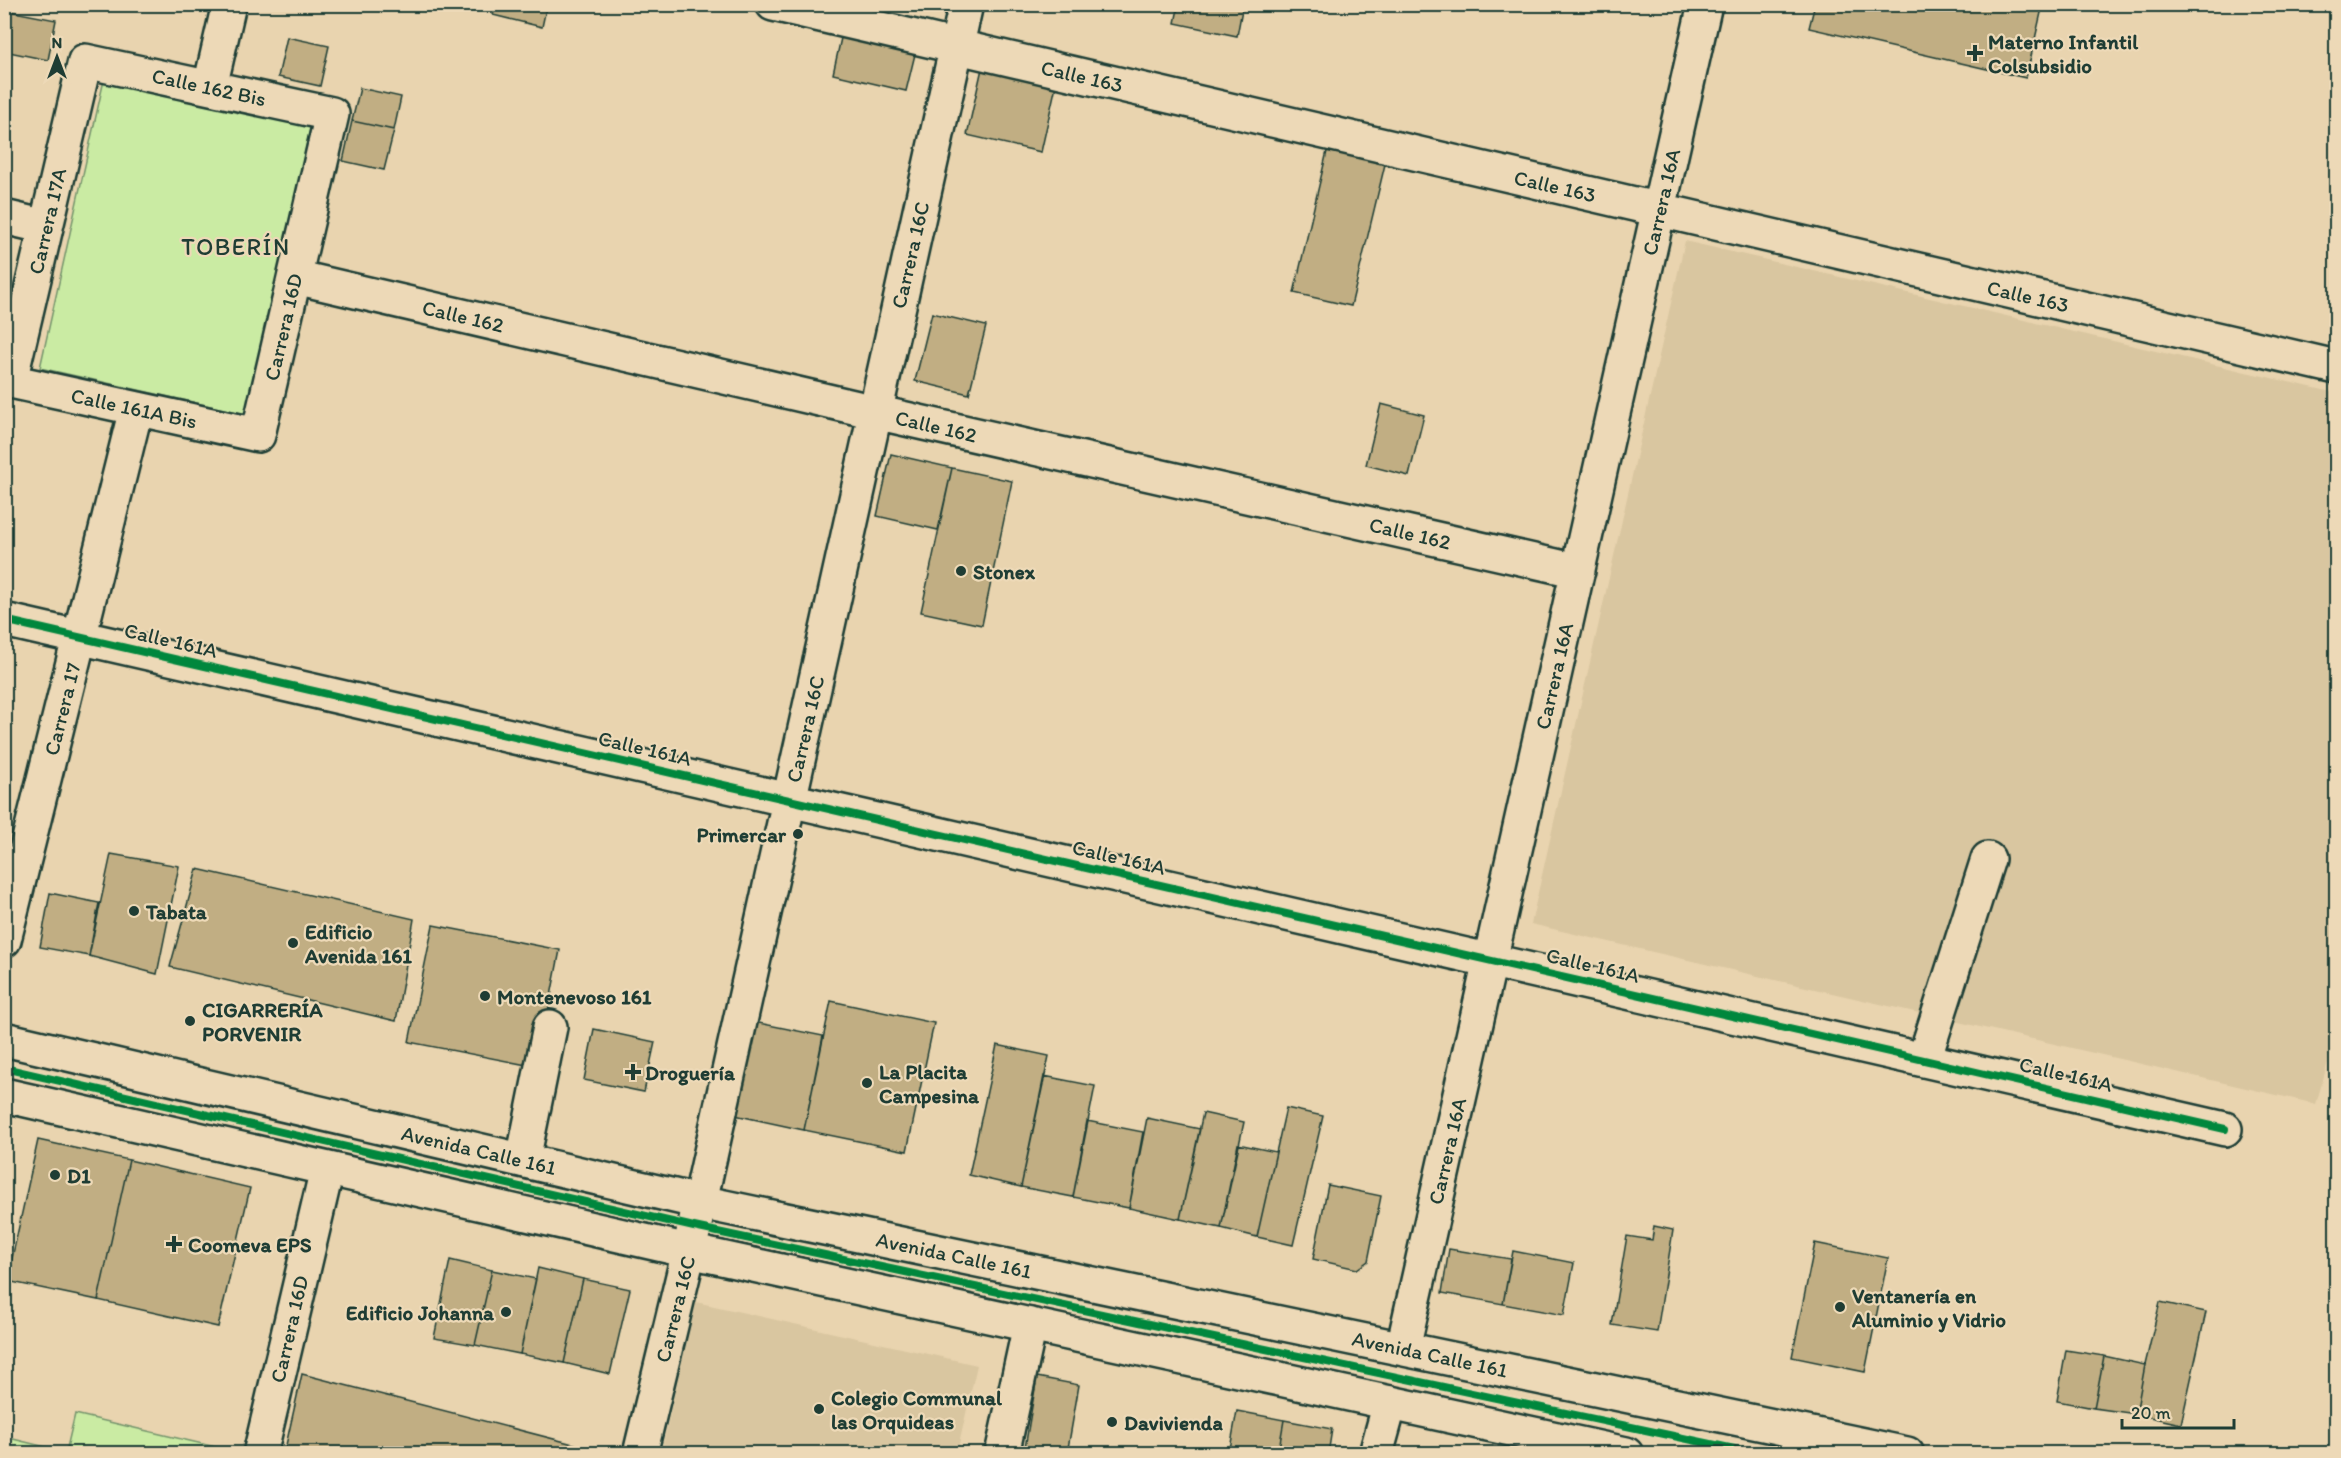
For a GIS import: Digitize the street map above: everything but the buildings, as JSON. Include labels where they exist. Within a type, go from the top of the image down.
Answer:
[{"type":"street","points":[[210,87],[230,4]]},
{"type":"street","name":"Calle 163","points":[[773,4],[2337,367]]},
{"type":"street","name":"Carrera 16C","points":[[640,1454],[689,1251],[966,4]]},
{"type":"street","name":"Carrera 16A","points":[[1403,1348],[1705,4]]},
{"type":"street","name":"Calle 162 Bis","points":[[85,61],[332,114]]},
{"type":"street","name":"Carrera 17A","points":[[10,381],[85,61]]},
{"type":"street","name":"Carrera 16D","points":[[258,435],[332,114]]},
{"type":"street","points":[[4,217],[46,228]]},
{"type":"street","name":"Calle 162","points":[[295,277],[875,412],[1578,571]]},
{"type":"street","name":"Calle 161A Bis","points":[[10,381],[258,435]]},
{"type":"street","name":"Carrera 17","points":[[4,940],[136,409]]},
{"type":"street","name":"Calle 161A","points":[[4,620],[2225,1129]]},
{"type":"street","points":[[1924,1060],[1988,859]]},
{"type":"street","points":[[524,1160],[550,1027]]},
{"type":"street","name":"Avenida Calle 161","points":[[4,1039],[700,1202],[1907,1454]]},
{"type":"street","points":[[4,1095],[689,1251],[1626,1454]]},
{"type":"street","name":"Carrera 16D","points":[[260,1454],[327,1168]]},
{"type":"street","points":[[1002,1454],[1030,1325]]},
{"type":"street","points":[[1376,1454],[1390,1402]]},
{"type":"shaded area","points":[[1685,241],[2336,393],[2336,1034],[2316,1104],[1531,924]]},
{"type":"shaded area","name":"Colegio Communal las Orquideas","points":[[696,1302],[977,1365],[957,1453],[661,1453]]},
{"type":"green space","points":[[104,80],[311,125],[246,414],[40,368]]},
{"type":"green space","points":[[75,1414],[241,1453],[5,1453],[5,1437],[66,1452]]},
{"type":"cycle path","points":[[4,620],[2225,1129]]},
{"type":"cycle path","points":[[4,1068],[694,1227],[1758,1454]]},
{"type":"place","name":"Materno Infantil Colsubsidio","points":[[1975,53]]},
{"type":"place","name":"Stonex","points":[[961,571]]},
{"type":"place","name":"Primercar","points":[[798,834]]},
{"type":"place","name":"Tabata","points":[[134,911]]},
{"type":"place","name":"Edificio Avenida 161","points":[[293,943]]},
{"type":"place","name":"Montenevoso 161","points":[[485,996]]},
{"type":"place","name":"CIGARRERÍA PORVENIR","points":[[190,1021]]},
{"type":"place","name":"Droguería","points":[[633,1072]]},
{"type":"place","name":"La Placita Campesina","points":[[867,1083]]},
{"type":"place","name":"D1","points":[[55,1175]]},
{"type":"place","name":"Coomeva EPS","points":[[174,1244]]},
{"type":"place","name":"Ventanería en Aluminio y Vidrio","points":[[1840,1307]]},
{"type":"place","name":"Edificio Johanna","points":[[506,1312]]},
{"type":"place","name":"Colegio Communal las Orquideas","points":[[819,1409]]},
{"type":"place","name":"Davivienda","points":[[1112,1422]]},
{"type":"district","name":"TOBERÍN","points":[[236,246]]}]
